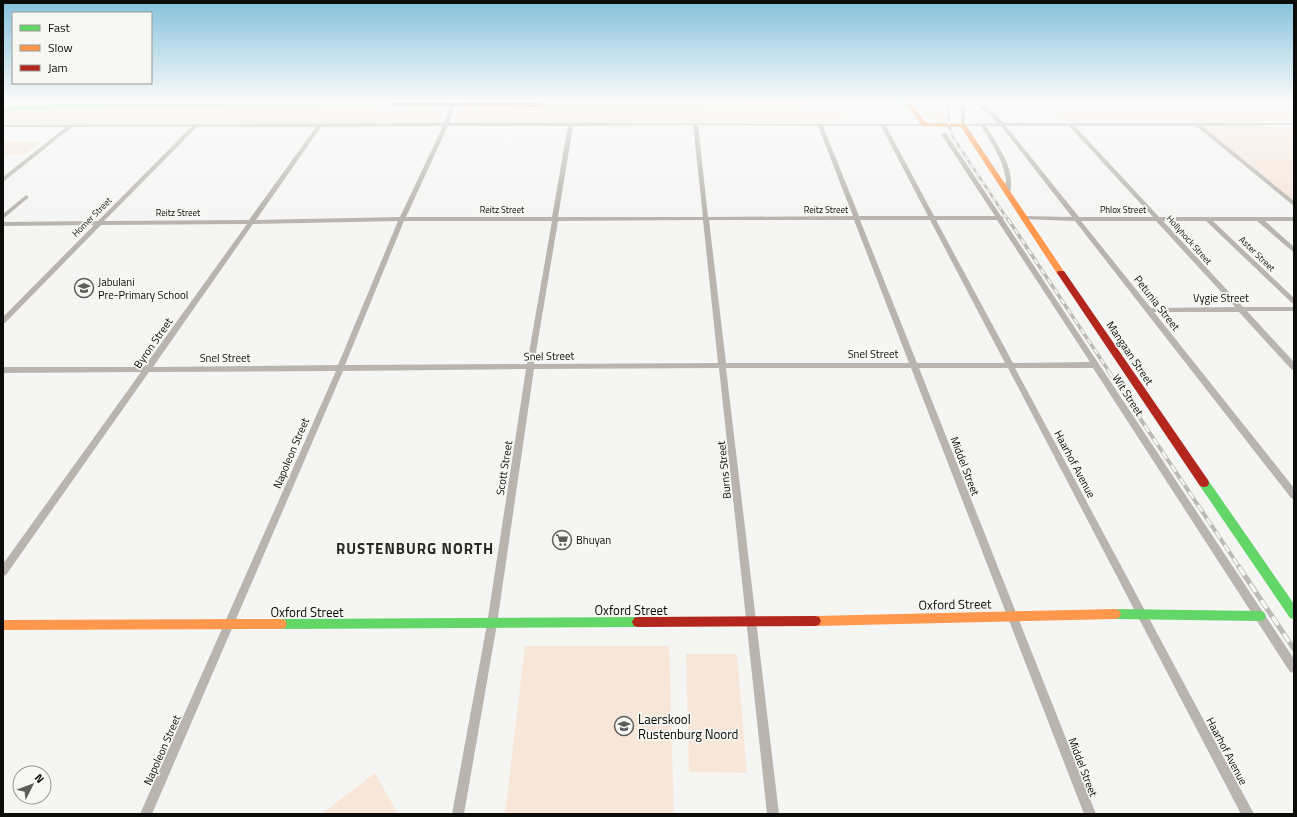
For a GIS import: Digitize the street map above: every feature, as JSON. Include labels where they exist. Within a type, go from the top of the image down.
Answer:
[{"type":"street","points":[[3,180],[56,138]]},
{"type":"street","name":"Homer Street","points":[[3,321],[183,138]]},
{"type":"street","name":"Byron Street","points":[[3,572],[311,138]]},
{"type":"street","name":"Napoleon Street","points":[[146,814],[229,625],[402,219],[440,138]]},
{"type":"street","name":"Scott Street","points":[[458,814],[492,624],[530,368],[568,138]]},
{"type":"street","name":"Burns Street","points":[[697,138],[773,814]]},
{"type":"street","name":"Middel Street","points":[[825,138],[1090,814]]},
{"type":"street","name":"Haarhof Avenue","points":[[890,138],[1248,814]]},
{"type":"street","name":"Wit Street","points":[[947,138],[1294,668]]},
{"type":"street","name":"Mangaan Street","points":[[971,138],[1023,218],[1294,614]]},
{"type":"street","points":[[991,138],[1000,154],[1010,182],[1010,188],[1007,193]]},
{"type":"street","name":"Petunia Street","points":[[1013,138],[1294,496]]},
{"type":"street","name":"Hollyhock Street","points":[[1083,138],[1293,365]]},
{"type":"street","points":[[1214,138],[1294,204]]},
{"type":"street","points":[[3,217],[26,197]]},
{"type":"street","name":"Reitz Street","points":[[3,224],[402,219],[1000,218]]},
{"type":"street","name":"Phlox Street","points":[[1023,218],[1159,220],[1294,219]]},
{"type":"street","name":"Aster Street","points":[[1208,219],[1294,302]]},
{"type":"street","points":[[1259,220],[1294,250]]},
{"type":"street","name":"Vygie Street","points":[[1148,310],[1294,309]]},
{"type":"street","name":"Snel Street","points":[[3,370],[530,368],[723,364],[1095,365]]},
{"type":"street","name":"Oxford Street","points":[[3,625],[751,622],[1141,613],[1260,616]]},
{"type":"shaded area","points":[[1217,138],[1294,138],[1294,201]]},
{"type":"shaded area","points":[[3,141],[41,142],[25,154],[3,155]]},
{"type":"shaded area","points":[[525,646],[669,646],[674,814],[505,814]]},
{"type":"shaded area","points":[[686,654],[737,654],[747,773],[689,772]]},
{"type":"shaded area","points":[[375,773],[398,814],[321,814]]},
{"type":"railway","points":[[953,138],[1008,220]]},
{"type":"railway","points":[[1008,219],[1110,373]]},
{"type":"railway","points":[[1109,372],[1240,568]]},
{"type":"railway","points":[[1239,567],[1294,649]]},
{"type":"traffic: fast","points":[[1204,483],[1294,614]]},
{"type":"traffic: fast","points":[[1115,614],[1260,616]]},
{"type":"traffic: fast","points":[[281,624],[638,622]]},
{"type":"traffic: slow","points":[[972,138],[1061,273]]},
{"type":"traffic: slow","points":[[815,621],[1115,614]]},
{"type":"traffic: slow","points":[[3,625],[281,624]]},
{"type":"traffic: jam","points":[[1061,273],[1204,483]]},
{"type":"traffic: jam","points":[[638,622],[815,621]]},
{"type":"place","name":"Jabulani Pre-Primary School","points":[[84,288]]},
{"type":"place","name":"Bhuyan","points":[[562,540]]},
{"type":"place","name":"Laerskool Rustenburg Noord","points":[[624,726]]},
{"type":"district","name":"RUSTENBURG NORTH","points":[[415,549]]}]
